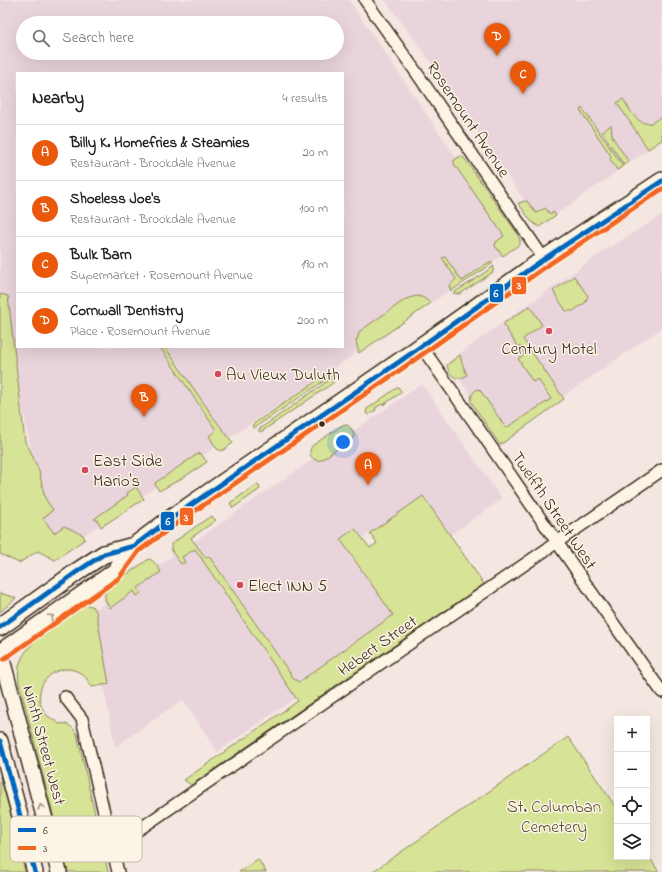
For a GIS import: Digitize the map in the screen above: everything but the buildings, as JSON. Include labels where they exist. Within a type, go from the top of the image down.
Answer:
[{"type":"main road","points":[[0,653],[115,572],[134,546],[169,520],[544,259],[662,181]]},
{"type":"main road","points":[[0,627],[104,554],[134,546]]},
{"type":"main road","name":"Ninth Street West","points":[[0,653],[44,816]]},
{"type":"main road","points":[[1,746],[20,816]]},
{"type":"main road","points":[[32,862],[35,872]]},
{"type":"main road","name":"Ninth Street West","points":[[56,862],[59,872]]},
{"type":"street","name":"Rosemount Avenue","points":[[365,0],[544,259]]},
{"type":"street","name":"Twelfth Street West","points":[[421,346],[484,435],[594,597],[662,692]]},
{"type":"street","name":"Hebert Street","points":[[142,827],[662,470]]},
{"type":"street","points":[[65,696],[82,719],[105,816]]},
{"type":"street","points":[[116,862],[118,872]]},
{"type":"shaded area","points":[[0,0],[349,0],[516,246],[53,556],[0,299]]},
{"type":"shaded area","points":[[385,0],[662,0],[662,140],[541,225],[423,51]]},
{"type":"shaded area","points":[[662,215],[662,328],[501,439],[448,362],[604,251]]},
{"type":"shaded area","points":[[422,384],[502,499],[450,535],[423,496],[347,549],[401,626],[217,752],[183,699],[115,747],[90,613]]},
{"type":"green space","points":[[623,99],[634,116],[642,122],[651,123],[662,116],[662,140],[648,149],[617,103]]},
{"type":"green space","points":[[582,108],[623,166],[617,170],[610,159],[611,156],[580,110]]},
{"type":"green space","points":[[611,125],[613,138],[629,162],[624,165],[602,132]]},
{"type":"green space","points":[[461,156],[465,159],[517,233],[520,240],[520,244],[503,256],[495,246],[496,242],[504,236],[454,164],[454,160]]},
{"type":"green space","points":[[527,201],[536,213],[545,208],[550,214],[553,212],[556,215],[539,227],[531,221],[518,203]]},
{"type":"green space","points":[[445,257],[462,281],[489,262],[493,263],[451,291],[449,286],[456,279],[442,258]]},
{"type":"green space","points":[[494,266],[493,272],[460,294],[453,293],[474,280]]},
{"type":"green space","points":[[574,276],[588,296],[585,303],[573,311],[566,311],[553,291]]},
{"type":"green space","points":[[0,294],[8,296],[25,442],[39,471],[45,498],[53,510],[43,518],[54,533],[64,526],[83,535],[85,539],[55,560],[38,551],[19,563],[0,554]]},
{"type":"green space","points":[[416,296],[422,297],[431,303],[359,353],[356,341],[360,331],[406,299]]},
{"type":"green space","points":[[530,306],[542,325],[523,339],[564,399],[500,445],[471,402],[472,395],[475,390],[480,390],[506,428],[551,399],[538,379],[533,382],[518,359],[525,354],[520,346],[518,347],[504,323]]},
{"type":"green space","points":[[161,348],[166,348],[233,443],[222,451],[217,449],[209,436],[216,430]]},
{"type":"green space","points":[[460,355],[467,375],[457,378],[452,375],[447,365]]},
{"type":"green space","points":[[327,374],[331,376],[254,428],[252,425]]},
{"type":"green space","points":[[332,378],[333,383],[261,432],[258,430]]},
{"type":"green space","points":[[398,387],[402,392],[383,405],[382,404],[375,408],[376,410],[368,415],[366,413],[367,409]]},
{"type":"green space","points":[[344,424],[348,425],[352,430],[354,436],[352,439],[321,460],[315,460],[310,454],[312,446]]},
{"type":"green space","points":[[199,453],[207,462],[159,491],[155,483]]},
{"type":"green space","points":[[258,484],[260,489],[233,508],[230,503]]},
{"type":"green space","points":[[136,487],[144,499],[101,527],[98,521],[94,519],[128,495],[127,493]]},
{"type":"green space","points":[[423,496],[484,584],[191,785],[184,780],[298,701],[195,549],[182,557],[185,562],[181,564],[173,552],[171,544],[211,516],[216,520],[191,538],[206,558],[209,556],[294,679],[299,682],[393,615],[340,539],[354,529],[370,548],[377,543],[370,533]]},
{"type":"green space","points":[[149,559],[155,563],[161,572],[138,588],[141,593],[137,596],[134,591],[110,608],[105,600],[105,589]]},
{"type":"green space","points":[[0,593],[16,598],[0,612]]},
{"type":"green space","points":[[83,605],[92,606],[96,611],[109,684],[92,687],[83,675],[74,670],[65,669],[48,677],[43,684],[40,693],[40,703],[48,716],[59,724],[70,726],[77,734],[95,816],[53,816],[19,683],[21,661],[27,651],[33,643],[49,629]]},
{"type":"green space","name":"St. Columban Cemetery","points":[[568,737],[614,805],[614,860],[650,860],[650,858],[659,872],[372,872]]},
{"type":"green space","points":[[0,776],[11,816],[10,816],[10,862],[23,862],[25,872],[0,872]]},
{"type":"green space","points":[[258,859],[266,872],[239,872]]},
{"type":"green space","points":[[65,862],[106,862],[108,872],[68,872]]},
{"type":"transit line","name":"6","points":[[0,627],[104,554],[134,546],[169,520],[399,362],[544,259],[662,181]]},
{"type":"transit line","name":"3","points":[[4,659],[119,578],[139,551],[173,526],[403,368],[548,265],[662,189]]},
{"type":"transit line","name":"6","points":[[0,741],[20,816]]},
{"type":"transit line","name":"6","points":[[32,862],[35,872]]},
{"type":"place","name":"Cornwall Dentistry","points":[[497,56]]},
{"type":"place","name":"Bulk Barn","points":[[523,94]]},
{"type":"place","name":"Century Motel","points":[[549,331]]},
{"type":"place","name":"Au Vieux Duluth","points":[[218,374]]},
{"type":"place","name":"Shoeless Joe's","points":[[144,417]]},
{"type":"place","name":"East Side Mario's","points":[[85,470]]},
{"type":"place","name":"Billy K. Homefries & Steamies","points":[[368,485]]},
{"type":"place","name":"Elect INN 5","points":[[240,585]]}]
